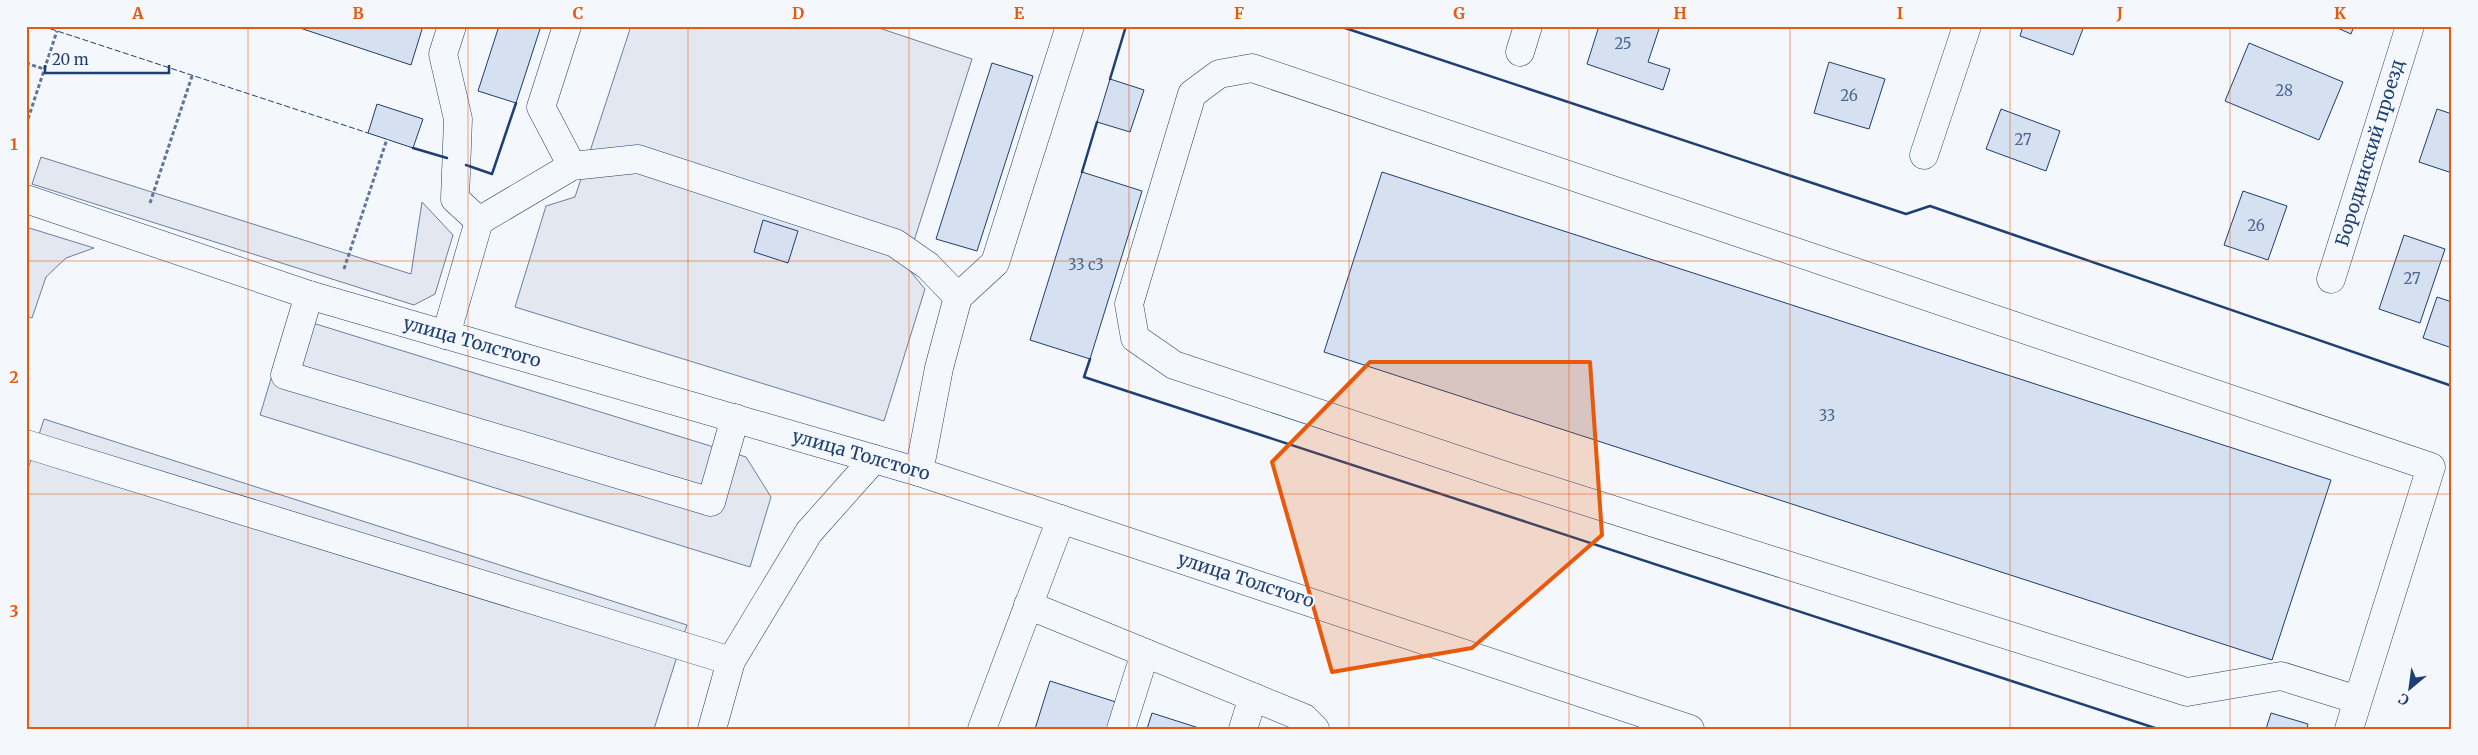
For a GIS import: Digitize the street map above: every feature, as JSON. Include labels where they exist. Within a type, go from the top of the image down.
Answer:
[{"type":"street","points":[[452,26],[443,54],[458,119],[455,199],[479,221]]},
{"type":"street","points":[[567,26],[541,107],[572,166]]},
{"type":"street","points":[[919,472],[939,368],[958,297],[995,263],[1070,26]]},
{"type":"street","points":[[1924,155],[1967,26]]},
{"type":"street","name":"Бородинский проезд","points":[[2331,279],[2410,26]]},
{"type":"street","points":[[2349,729],[2431,467],[1252,68],[1219,74],[1192,94],[1129,304],[1135,338],[1174,365],[1500,474],[2187,692],[2281,676],[2358,700]]},
{"type":"street","points":[[446,335],[479,221],[572,166],[638,159],[895,243],[928,266],[958,297]]},
{"type":"street","name":"улица Толстого","points":[[26,199],[321,299],[919,472],[1690,729]]},
{"type":"street","points":[[321,299],[285,375],[710,502],[735,418]]},
{"type":"street","points":[[26,444],[731,661]]},
{"type":"street","points":[[712,729],[731,661],[809,532],[874,459]]},
{"type":"street","points":[[983,728],[1061,519]]},
{"type":"street","points":[[1028,605],[1304,718],[1315,729]]},
{"type":"street","points":[[1121,729],[1145,653]]},
{"type":"street","points":[[1243,729],[1253,697]]},
{"type":"path","points":[[26,125],[57,32]]},
{"type":"path","points":[[26,63],[44,69]]},
{"type":"path","points":[[139,238],[192,76]]},
{"type":"path","points":[[321,299],[387,139]]},
{"type":"highlighted area","points":[[1370,362],[1590,362],[1602,535],[1472,648],[1332,672],[1272,462]]},
{"type":"shaded area","points":[[631,26],[873,26],[972,59],[906,266],[925,289],[884,421],[515,307],[546,206],[575,197]]},
{"type":"shaded area","points":[[41,157],[411,274],[422,202],[453,235],[435,294],[414,305],[32,184]]},
{"type":"shaded area","points":[[26,227],[94,248],[66,258],[46,277],[32,318],[26,316]]},
{"type":"shaded area","points":[[290,316],[746,457],[771,497],[750,567],[260,415]]},
{"type":"shaded area","points":[[44,419],[687,625],[654,729],[26,729],[26,475]]},
{"type":"building","points":[[294,26],[423,26],[411,65]]},
{"type":"building","points":[[499,26],[541,26],[516,103],[478,91]]},
{"type":"building","points":[[1599,26],[1660,26],[1648,62],[1670,69],[1663,90],[1587,64]]},
{"type":"building","points":[[2023,26],[2084,26],[2073,55],[2020,36]]},
{"type":"building","points":[[2333,26],[2354,26],[2351,34]]},
{"type":"building","points":[[2249,43],[2343,82],[2319,140],[2225,101]]},
{"type":"building","points":[[1829,62],[1885,79],[1869,129],[1814,113]]},
{"type":"building","points":[[992,63],[1033,76],[977,251],[936,239]]},
{"type":"building","points":[[1110,79],[1144,90],[1130,132],[1097,122]]},
{"type":"building","points":[[377,104],[423,119],[413,148],[368,133]]},
{"type":"building","points":[[2001,109],[2060,131],[2046,171],[1986,149]]},
{"type":"building","points":[[2437,109],[2452,114],[2452,173],[2419,162]]},
{"type":"building","points":[[1082,172],[1142,191],[1090,359],[1030,340]]},
{"type":"building","points":[[1382,172],[2331,480],[2272,660],[1324,352]]},
{"type":"building","points":[[2243,191],[2287,206],[2268,260],[2224,245]]},
{"type":"building","points":[[763,220],[798,231],[788,263],[754,252]]},
{"type":"building","points":[[2404,235],[2445,249],[2420,323],[2379,309]]},
{"type":"building","points":[[2437,297],[2452,302],[2452,348],[2423,338]]},
{"type":"building","points":[[1050,681],[1119,703],[1110,729],[1035,729]]},
{"type":"building","points":[[1152,713],[1202,729],[1147,729]]},
{"type":"building","points":[[2271,713],[2308,724],[2307,729],[2266,729]]},
{"type":"fence","points":[[42,26],[368,133]]},
{"type":"wall","points":[[1110,79],[1126,26]]},
{"type":"wall","points":[[1339,26],[1906,214],[1930,206],[2452,386]]},
{"type":"wall","points":[[466,165],[492,174],[516,103]]},
{"type":"wall","points":[[1082,172],[1097,122]]},
{"type":"wall","points":[[413,148],[447,158]]},
{"type":"wall","points":[[1090,359],[1084,377],[2158,729]]}]
